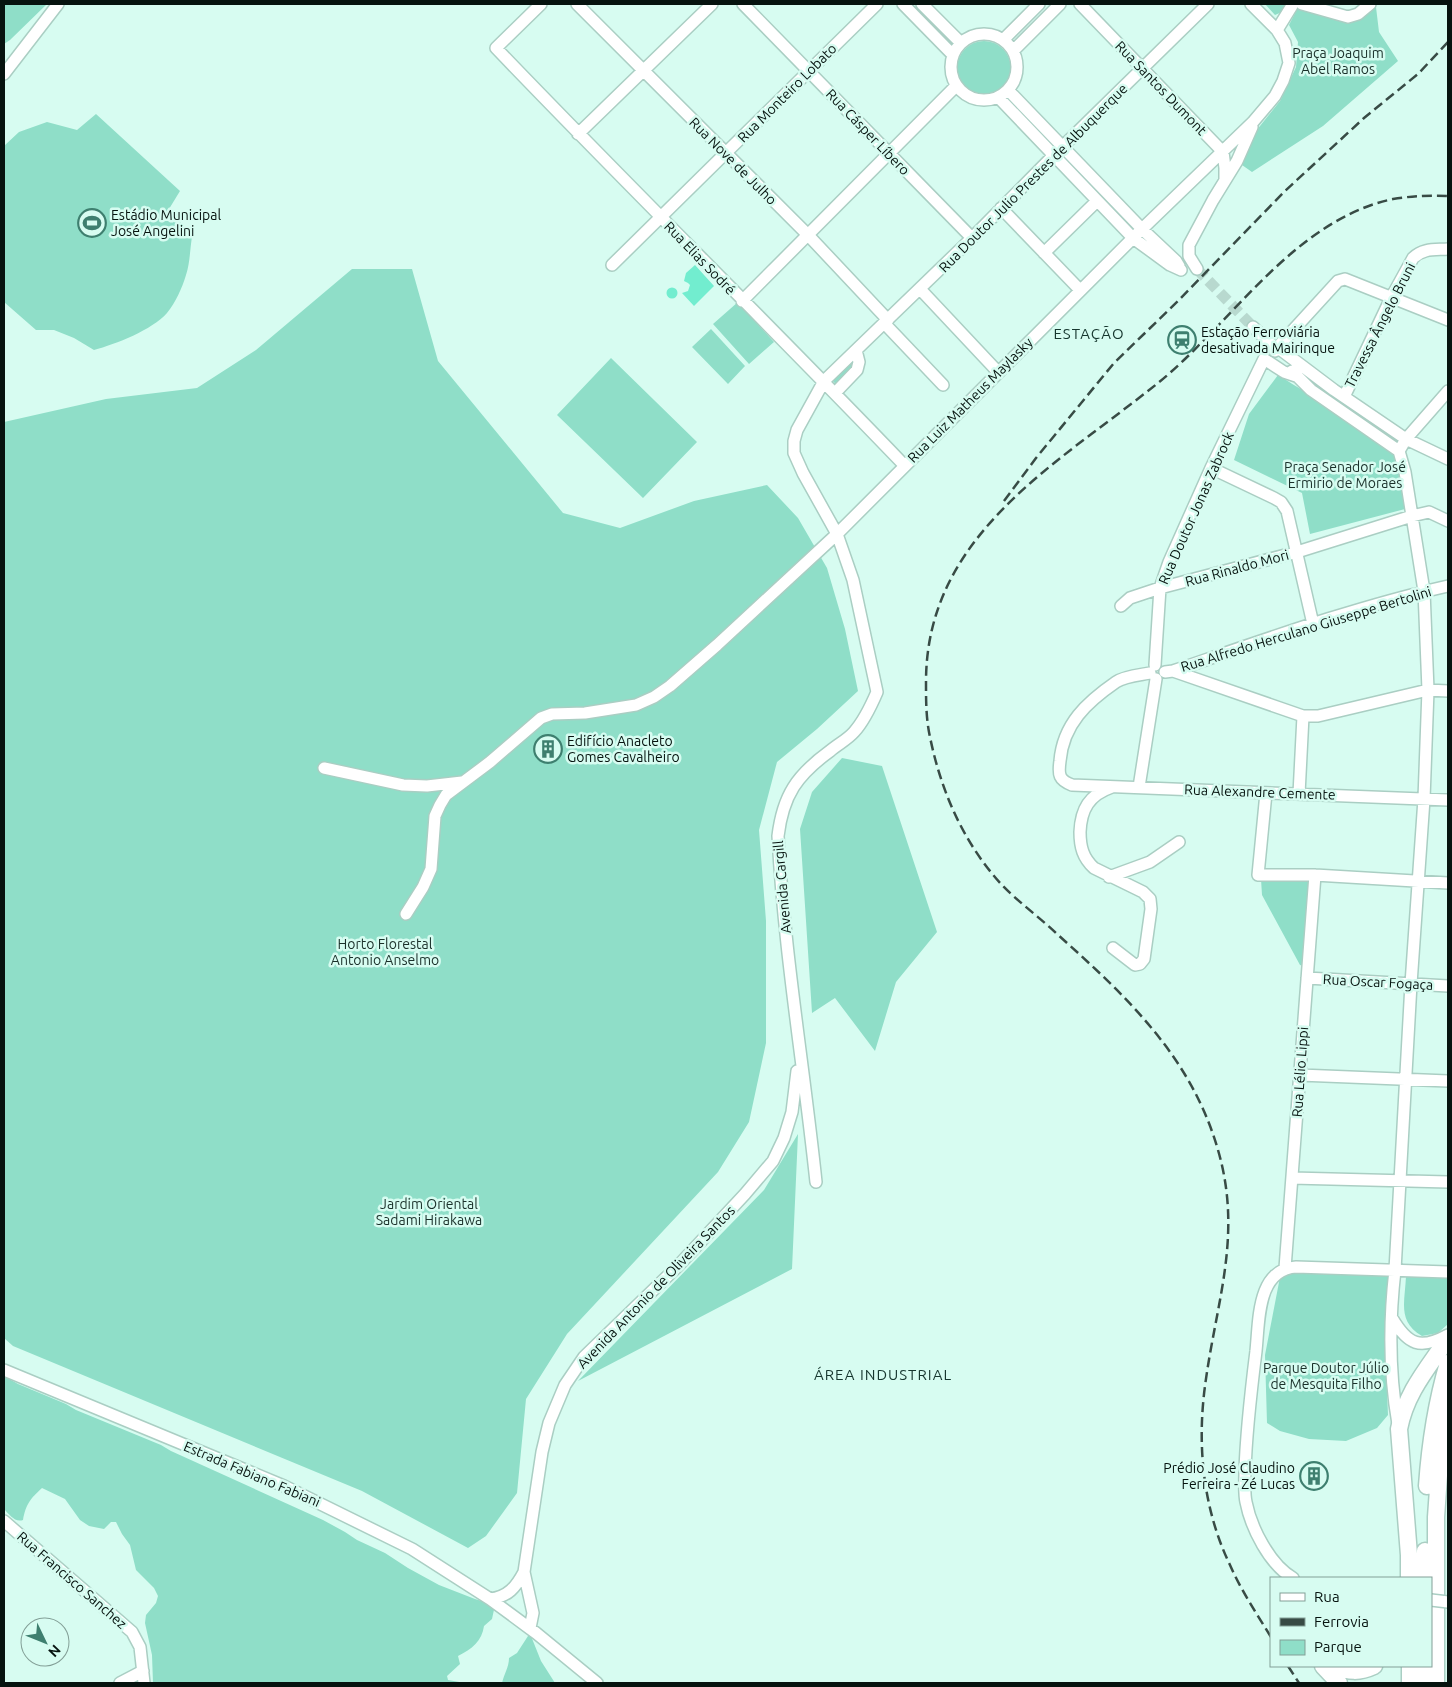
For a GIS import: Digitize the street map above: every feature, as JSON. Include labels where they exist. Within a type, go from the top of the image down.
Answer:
[{"type":"highway","points":[[1409,1577],[1409,1554],[1399,1429],[1402,1411],[1411,1392],[1448,1336]]},
{"type":"highway","points":[[1424,1577],[1429,1458],[1439,1397],[1448,1363]]},
{"type":"highway","points":[[1436,1683],[1437,1488],[1448,1407]]},
{"type":"highway","points":[[1437,1488],[1448,1528]]},
{"type":"highway","points":[[1324,1667],[1339,1683]]},
{"type":"highway","points":[[1336,1667],[1347,1672],[1363,1671],[1372,1667]]},
{"type":"highway","points":[[1410,1667],[1410,1683]]},
{"type":"highway","points":[[1422,1683],[1423,1667]]},
{"type":"street","points":[[4,74],[58,4]]},
{"type":"street","name":"Rua Elias Sodré","points":[[541,4],[496,48],[742,301],[824,381],[905,466]]},
{"type":"street","name":"Rua Nove de Julho","points":[[577,4],[808,236],[943,385]]},
{"type":"street","points":[[578,134],[712,4]]},
{"type":"street","name":"Rua Cásper Líbero","points":[[744,4],[972,238]]},
{"type":"street","name":"Rua Monteiro Lobato","points":[[612,265],[877,4]]},
{"type":"street","points":[[903,4],[953,55]]},
{"type":"street","points":[[922,4],[961,43]]},
{"type":"street","points":[[1003,40],[1039,4]]},
{"type":"street","points":[[1013,51],[1060,4]]},
{"type":"street","name":"Rua Santos Dumont","points":[[1080,4],[1223,152]]},
{"type":"street","name":"Rua Doutor Julio Prestes de Albuquerque","points":[[824,381],[972,238],[1208,4]]},
{"type":"street","points":[[1251,4],[1277,30],[1293,4]]},
{"type":"street","points":[[1302,4],[1348,17],[1358,14],[1370,4]]},
{"type":"street","name":"Rua Luiz Matheus Maylasky","points":[[406,914],[423,888],[431,869],[435,816],[446,795],[490,762],[542,718],[552,714],[585,713],[636,705],[654,697],[670,686],[717,645],[837,534],[1080,290],[1253,122],[1275,96],[1286,72],[1288,63],[1287,51],[1285,43],[1277,30]]},
{"type":"street","points":[[982,34],[993,35],[1003,40],[1016,57],[1017,71],[1013,84],[1008,90],[998,97],[980,100],[970,98],[962,93],[956,86],[950,65],[953,55],[961,43],[970,36],[982,34]]},
{"type":"street","points":[[742,301],[956,86]]},
{"type":"street","points":[[998,97],[1133,238],[1170,265],[1181,270],[1176,261],[1142,229],[1008,90]]},
{"type":"street","points":[[1197,269],[1189,256],[1189,245],[1243,149],[1253,122]]},
{"type":"street","points":[[1223,152],[1225,180]]},
{"type":"street","points":[[1044,253],[1097,201]]},
{"type":"street","points":[[1001,208],[1080,290]]},
{"type":"street","name":"Travessa Ângelo Bruni","points":[[1344,397],[1391,298],[1413,258],[1418,253],[1426,250],[1448,249]]},
{"type":"street","points":[[1275,348],[1338,281],[1345,279],[1448,320]]},
{"type":"street","points":[[920,289],[998,372]]},
{"type":"street","points":[[1253,327],[1275,348],[1406,439],[1448,459]]},
{"type":"street","points":[[1275,348],[1296,376],[1311,390],[1398,451],[1405,472],[1424,592],[1428,690],[1424,799],[1411,984],[1395,1270],[1390,1315],[1394,1402],[1399,1429]]},
{"type":"street","points":[[835,393],[859,367],[856,350]]},
{"type":"street","name":"Rua Doutor Jonas Zabrock","points":[[1139,787],[1160,672],[1160,588],[1169,562],[1211,468],[1264,358],[1284,372],[1296,376]]},
{"type":"street","name":"Avenida Cargill","points":[[816,1182],[808,1108],[794,1014],[779,856],[778,836],[780,818],[790,790],[803,774],[856,731],[877,692],[853,580],[837,534],[803,474],[794,454],[796,430],[824,381]]},
{"type":"street","points":[[1398,451],[1406,439],[1448,391]]},
{"type":"street","points":[[1211,468],[1281,502],[1287,511],[1298,552],[1313,624]]},
{"type":"street","name":"Rua Rinaldo Mori","points":[[1121,606],[1130,598],[1160,588],[1298,552],[1412,516],[1429,512],[1448,521]]},
{"type":"street","name":"Rua Alfredo Herculano Giuseppe Bertolini","points":[[1072,784],[1061,779],[1058,774],[1061,747],[1068,730],[1084,708],[1118,680],[1160,672],[1313,624],[1448,586]]},
{"type":"street","points":[[1160,672],[1303,716],[1318,716],[1428,690],[1448,691]]},
{"type":"street","points":[[1299,794],[1303,716]]},
{"type":"street","points":[[324,768],[403,785],[427,786],[462,782]]},
{"type":"street","name":"Rua Alexandre Cemente","points":[[1072,784],[1448,800]]},
{"type":"street","points":[[1113,786],[1103,790],[1085,807],[1081,818],[1080,843],[1083,854],[1094,868],[1143,892],[1150,899],[1151,909],[1144,959],[1140,964],[1135,965],[1113,948]]},
{"type":"street","points":[[1266,793],[1258,876],[1314,876],[1448,883]]},
{"type":"street","points":[[1109,877],[1150,862],[1179,842]]},
{"type":"street","name":"Rua Lélio Lippi","points":[[1285,1268],[1314,876]]},
{"type":"street","name":"Rua Oscar Fogaça","points":[[1307,978],[1448,986]]},
{"type":"street","name":"Avenida Antonio de Oliveira Santos","points":[[530,1628],[533,1613],[524,1572],[542,1452],[549,1423],[565,1385],[584,1357],[677,1267],[773,1161],[784,1138],[792,1112],[797,1083],[794,1014]]},
{"type":"street","points":[[1300,1075],[1448,1080]]},
{"type":"street","points":[[1292,1178],[1448,1182]]},
{"type":"street","points":[[1292,1577],[1278,1566],[1257,1535],[1245,1500],[1246,1459],[1261,1307],[1265,1290],[1276,1274],[1285,1268],[1448,1272]]},
{"type":"street","points":[[1390,1315],[1399,1331],[1408,1339],[1422,1345],[1448,1336]]},
{"type":"street","name":"Estrada Fabiano Fabiani","points":[[4,1370],[284,1486],[343,1513],[412,1549],[490,1599]]},
{"type":"street","name":"Rua Francisco Sanchez","points":[[4,1521],[132,1632],[140,1647],[144,1683]]},
{"type":"street","points":[[490,1599],[501,1597],[512,1590],[524,1572]]},
{"type":"street","points":[[490,1599],[530,1628],[597,1683]]},
{"type":"street","points":[[1432,1600],[1448,1602]]},
{"type":"street","points":[[120,1683],[143,1671]]},
{"type":"green space","points":[[4,4],[47,4],[4,44]]},
{"type":"green space","points":[[1265,4],[1287,4],[1282,12],[1275,15]]},
{"type":"green space","name":"Praça Joaquim Abel Ramos","points":[[1376,7],[1379,32],[1398,61],[1323,126],[1252,172],[1242,165],[1252,136],[1280,101],[1296,67],[1298,42],[1289,25],[1297,9],[1336,20],[1355,22]]},
{"type":"green space","points":[[979,41],[989,41],[999,45],[1007,53],[1011,68],[1007,83],[999,91],[989,95],[979,95],[969,91],[961,83],[957,73],[957,63],[961,53],[969,45]]},
{"type":"green space","name":"Estádio Municipal José Angelini","points":[[96,114],[180,191],[169,209],[192,236],[189,261],[183,285],[167,313],[143,331],[94,350],[74,338],[54,330],[36,330],[4,302],[4,146],[19,132],[47,122],[77,130]]},
{"type":"green space","name":"Horto Florestal Antonio Anselmo","points":[[352,269],[412,269],[438,361],[563,513],[620,528],[694,501],[767,485],[798,518],[827,568],[845,629],[858,691],[817,729],[777,762],[759,830],[766,921],[766,1043],[749,1122],[718,1172],[567,1334],[526,1399],[517,1493],[486,1536],[468,1548],[362,1491],[13,1346],[4,1338],[4,422],[106,399],[197,388],[256,350]]},
{"type":"green space","points":[[738,302],[774,342],[749,364],[713,324]]},
{"type":"green space","points":[[711,329],[745,366],[728,384],[692,347]]},
{"type":"green space","points":[[611,358],[697,442],[643,498],[557,415]]},
{"type":"green space","points":[[855,358],[855,369],[838,387],[833,381]]},
{"type":"green space","name":"Praça Senador José Ermirio de Moraes","points":[[1278,375],[1377,438],[1389,448],[1395,456],[1399,469],[1405,509],[1310,534],[1302,493],[1234,460],[1249,414]]},
{"type":"green space","points":[[842,758],[882,766],[937,932],[896,982],[875,1051],[835,998],[812,1013],[800,829],[812,792]]},
{"type":"green space","points":[[1261,879],[1313,879],[1304,966],[1300,965],[1262,895]]},
{"type":"green space","points":[[798,1134],[792,1269],[578,1381],[764,1190]]},
{"type":"green space","name":"Parque Doutor Júlio de Mesquita Filho","points":[[1287,1272],[1386,1276],[1390,1278],[1385,1344],[1388,1415],[1377,1428],[1346,1441],[1309,1439],[1280,1431],[1267,1423],[1265,1355],[1280,1277]]},
{"type":"green space","points":[[1406,1276],[1448,1277],[1448,1324],[1438,1333],[1422,1336],[1409,1324],[1404,1310]]},
{"type":"green space","points":[[4,1376],[76,1410],[161,1445],[323,1520],[357,1540],[385,1553],[439,1585],[495,1605],[492,1619],[484,1626],[479,1640],[458,1656],[460,1664],[447,1676],[448,1680],[465,1683],[153,1683],[152,1655],[145,1623],[146,1615],[156,1603],[158,1596],[154,1588],[136,1570],[130,1545],[116,1522],[111,1522],[104,1529],[89,1526],[80,1520],[65,1499],[42,1488],[29,1502],[23,1520],[15,1519],[4,1509]]},
{"type":"green space","points":[[528,1636],[531,1636],[541,1661],[555,1683],[502,1683],[509,1658],[517,1653]]},
{"type":"shaded area","points":[[695,265],[714,286],[694,306],[682,293],[688,291],[690,285],[684,281],[686,273]]},
{"type":"shaded area","points":[[672,287],[678,293],[672,299],[666,293]]},
{"type":"tunnel","points":[[1197,269],[1253,327]]},
{"type":"railway","points":[[1004,501],[1036,458],[1114,363],[1178,301],[1285,191],[1364,118],[1418,74],[1448,42]]},
{"type":"railway","points":[[1270,1635],[1239,1583],[1221,1544],[1208,1500],[1204,1477],[1202,1431],[1205,1386],[1221,1297],[1228,1240],[1225,1181],[1218,1150],[1206,1116],[1191,1085],[1153,1030],[1107,980],[1001,884],[975,851],[955,815],[940,777],[926,710],[926,682],[932,630],[948,585],[973,544],[1004,508],[1040,475],[1158,383],[1186,358],[1266,276],[1295,250],[1325,228],[1358,210],[1393,199],[1448,196]]},
{"type":"railway","points":[[1289,1667],[1299,1683]]},
{"type":"place","name":"Estádio Municipal José Angelini","points":[[92,223]]},
{"type":"place","name":"Estação Ferroviária desativada Mairinque","points":[[1182,340]]},
{"type":"place","name":"Edifício Anacleto Gomes Cavalheiro","points":[[548,749]]},
{"type":"place","name":"Prédio José Claudino Ferreira - Zé Lucas","points":[[1314,1476]]},
{"type":"district","name":"ESTAÇÃO","points":[[1089,334]]},
{"type":"district","name":"ÁREA INDUSTRIAL","points":[[883,1375]]},
{"type":"park label","name":"Jardim Oriental Sadami Hirakawa","points":[[429,1212]]}]
